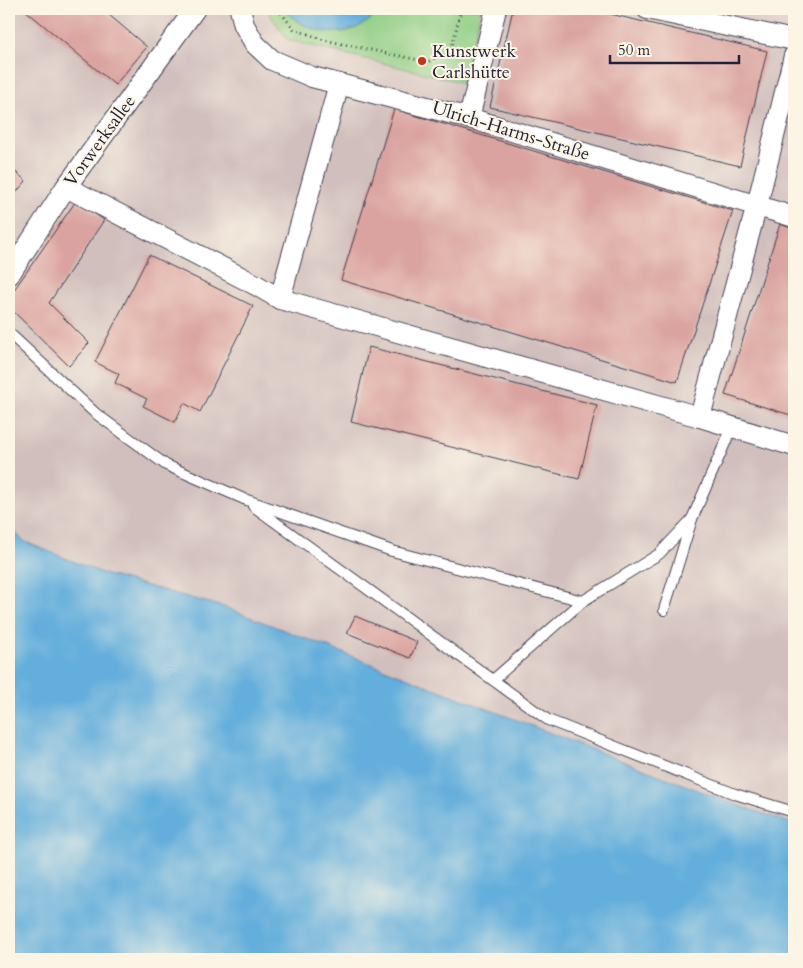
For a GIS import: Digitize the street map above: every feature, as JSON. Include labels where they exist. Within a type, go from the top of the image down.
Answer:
[{"type":"street","name":"Vorwerksallee","points":[[9,275],[66,187],[195,9]]},
{"type":"street","points":[[469,118],[496,9]]},
{"type":"street","points":[[647,9],[794,40]]},
{"type":"street","name":"Ulrich-Harms-Straße","points":[[242,17],[254,44],[272,60],[312,77],[469,118],[794,217]]},
{"type":"street","points":[[700,417],[757,205],[794,56]]},
{"type":"street","points":[[280,299],[339,84]]},
{"type":"street","points":[[66,187],[280,299],[700,417],[794,446]]},
{"type":"lane","points":[[9,333],[95,414],[166,465],[244,499],[392,551],[583,601]]},
{"type":"lane","points":[[664,610],[692,519],[732,427]]},
{"type":"lane","points":[[244,499],[548,720],[735,794],[794,812]]},
{"type":"lane","points":[[493,680],[583,601],[659,554],[692,519]]},
{"type":"path","points":[[278,9],[294,29],[324,40],[428,62],[452,47],[462,9]]},
{"type":"shaded area","points":[[9,9],[266,9],[288,40],[463,83],[481,9],[794,9],[794,824],[734,804],[224,607],[107,575],[23,541],[9,525]]},
{"type":"green space","name":"Kunstwerk Carlshütte","points":[[266,9],[481,9],[464,83],[288,40]]},
{"type":"water","points":[[284,9],[377,9],[375,15],[362,25],[352,30],[332,32],[310,28],[300,23]]},
{"type":"water","points":[[9,525],[23,541],[107,575],[224,607],[734,804],[794,824],[794,959],[9,959]]},
{"type":"building","points":[[24,9],[102,9],[147,47],[115,85]]},
{"type":"building","points":[[513,9],[589,9],[767,51],[740,166],[490,107]]},
{"type":"building","points":[[394,109],[733,211],[677,382],[341,280]]},
{"type":"building","points":[[9,166],[26,181],[9,201]]},
{"type":"building","points":[[76,201],[104,220],[49,303],[89,343],[69,366],[9,307],[9,297]]},
{"type":"building","points":[[780,224],[794,229],[794,416],[725,395]]},
{"type":"building","points":[[149,255],[253,306],[200,412],[184,403],[175,422],[143,406],[147,399],[115,383],[119,374],[95,362]]},
{"type":"building","points":[[369,347],[597,405],[579,479],[351,422]]},
{"type":"building","points":[[355,616],[417,642],[410,658],[347,633]]},
{"type":"place","name":"Kunstwerk Carlshütte","points":[[422,61]]}]
